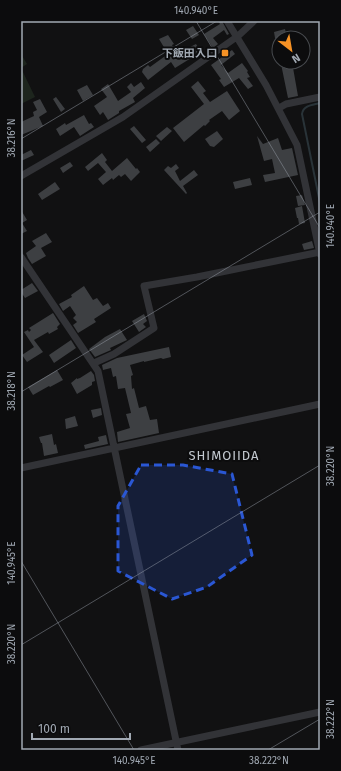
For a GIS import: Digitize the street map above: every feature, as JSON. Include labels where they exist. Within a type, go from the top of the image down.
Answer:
[{"type":"street","points":[[94,363],[114,354],[154,328],[144,286],[320,253],[297,145],[279,108],[238,36],[227,21]]},
{"type":"street","points":[[21,176],[123,117],[238,36],[254,21]]},
{"type":"street","points":[[279,108],[286,104],[320,97]]},
{"type":"street","points":[[21,257],[24,269],[94,363],[98,371],[177,746]]},
{"type":"street","points":[[21,468],[113,447],[320,404]]},
{"type":"street","points":[[140,750],[177,746],[320,712]]},
{"type":"highlighted area","points":[[141,465],[183,465],[232,474],[252,555],[207,587],[172,599],[118,571],[118,506]]},
{"type":"shaded area","points":[[21,54],[27,64],[21,68]]},
{"type":"shaded area","points":[[21,68],[35,97],[21,104]]},
{"type":"building","points":[[218,21],[222,21],[229,34],[227,35],[224,30],[213,38],[218,44],[213,48],[204,34],[220,24]]},
{"type":"building","points":[[193,26],[199,35],[192,39],[186,30]]},
{"type":"building","points":[[168,35],[174,44],[172,45],[178,56],[187,51],[186,49],[196,44],[201,52],[175,68],[171,62],[148,80],[142,72],[143,69],[148,65],[150,67],[168,54],[159,39]]},
{"type":"building","points":[[232,50],[235,54],[221,65],[228,73],[242,63],[248,71],[247,72],[250,77],[247,78],[253,86],[248,89],[239,78],[224,87],[219,80],[221,79],[211,65]]},
{"type":"building","points":[[282,70],[293,70],[298,96],[288,98]]},
{"type":"building","points":[[198,81],[206,91],[203,93],[210,102],[227,91],[240,111],[229,120],[222,111],[209,120],[210,121],[205,126],[204,125],[184,142],[173,128],[204,104],[191,87]]},
{"type":"building","points":[[141,82],[145,88],[133,98],[135,102],[119,111],[119,113],[108,120],[103,112],[100,115],[94,106],[107,97],[101,89],[108,84],[118,101],[131,92],[127,87],[131,83],[134,87]]},
{"type":"building","points":[[87,85],[93,95],[83,101],[77,90]]},
{"type":"building","points":[[56,97],[65,109],[61,112],[53,99]]},
{"type":"building","points":[[40,99],[47,112],[39,117],[43,126],[21,135],[21,122],[34,116],[33,112],[37,110],[33,102]]},
{"type":"building","points":[[84,115],[89,124],[91,123],[94,127],[80,136],[74,127],[60,136],[56,129],[65,123],[66,125]]},
{"type":"building","points":[[134,126],[146,140],[142,143],[130,129]]},
{"type":"building","points":[[167,127],[172,131],[161,141],[156,136]]},
{"type":"building","points":[[217,131],[223,139],[214,147],[210,146],[205,139]]},
{"type":"building","points":[[257,136],[263,144],[278,138],[282,150],[292,148],[298,175],[265,182],[263,175],[275,173],[272,159],[264,161]]},
{"type":"building","points":[[156,139],[160,143],[150,152],[146,147]]},
{"type":"building","points":[[31,150],[34,155],[21,161],[21,155]]},
{"type":"building","points":[[102,153],[107,160],[105,162],[112,171],[127,158],[140,172],[131,181],[125,174],[121,177],[119,175],[113,180],[112,178],[103,185],[98,179],[106,172],[98,163],[88,171],[85,167]]},
{"type":"building","points":[[70,162],[73,166],[63,173],[60,168]]},
{"type":"building","points":[[176,164],[179,168],[175,171],[180,181],[194,170],[198,175],[183,186],[187,193],[186,194],[164,170],[168,166],[171,168]]},
{"type":"building","points":[[250,178],[252,185],[235,189],[233,182]]},
{"type":"building","points":[[55,182],[60,189],[42,200],[38,194]]},
{"type":"building","points":[[302,195],[305,205],[298,206],[296,196]]},
{"type":"building","points":[[302,206],[305,223],[299,224],[295,208]]},
{"type":"building","points":[[21,210],[27,220],[22,223],[27,231],[21,234]]},
{"type":"building","points":[[46,233],[52,242],[41,248],[46,256],[32,264],[26,253],[36,246],[32,241]]},
{"type":"building","points":[[312,241],[314,248],[304,250],[302,244]]},
{"type":"building","points":[[32,283],[38,291],[25,298],[21,290]]},
{"type":"building","points":[[84,286],[93,300],[97,298],[103,306],[108,303],[111,308],[94,319],[96,322],[78,333],[73,325],[77,322],[73,318],[76,315],[70,306],[63,311],[59,304],[72,297],[71,295]]},
{"type":"building","points":[[53,313],[60,324],[57,327],[58,329],[49,334],[48,332],[34,340],[43,352],[27,362],[22,355],[34,347],[24,332],[28,330],[29,332],[31,330],[29,328]]},
{"type":"building","points":[[144,314],[147,321],[143,324],[146,327],[139,332],[132,321]]},
{"type":"building","points":[[120,329],[127,340],[110,348],[111,350],[95,357],[89,349],[105,337]]},
{"type":"building","points":[[71,340],[76,348],[54,363],[49,355]]},
{"type":"building","points":[[169,347],[171,357],[144,361],[130,365],[133,375],[131,376],[132,389],[134,388],[139,408],[146,406],[150,420],[157,419],[159,433],[118,442],[117,432],[130,428],[126,414],[131,413],[125,388],[118,389],[116,376],[113,377],[111,368],[103,370],[102,365],[117,358]]},
{"type":"building","points":[[57,370],[63,380],[33,395],[28,387]]},
{"type":"building","points":[[91,371],[94,375],[95,381],[92,382],[92,385],[77,394],[71,383],[77,378],[80,378]]},
{"type":"building","points":[[101,408],[102,415],[93,418],[91,410]]},
{"type":"building","points":[[75,416],[78,426],[66,429],[65,419]]},
{"type":"building","points":[[52,434],[54,445],[56,444],[58,453],[44,456],[42,443],[39,437]]},
{"type":"building","points":[[106,435],[108,444],[85,449],[84,445],[99,441],[98,437]]},
{"type":"waterway","points":[[320,103],[306,107],[302,114],[320,203]]},
{"type":"place","name":"下飯田入口","points":[[225,53]]},
{"type":"district","name":"SHIMOIIDA","points":[[224,455]]}]
